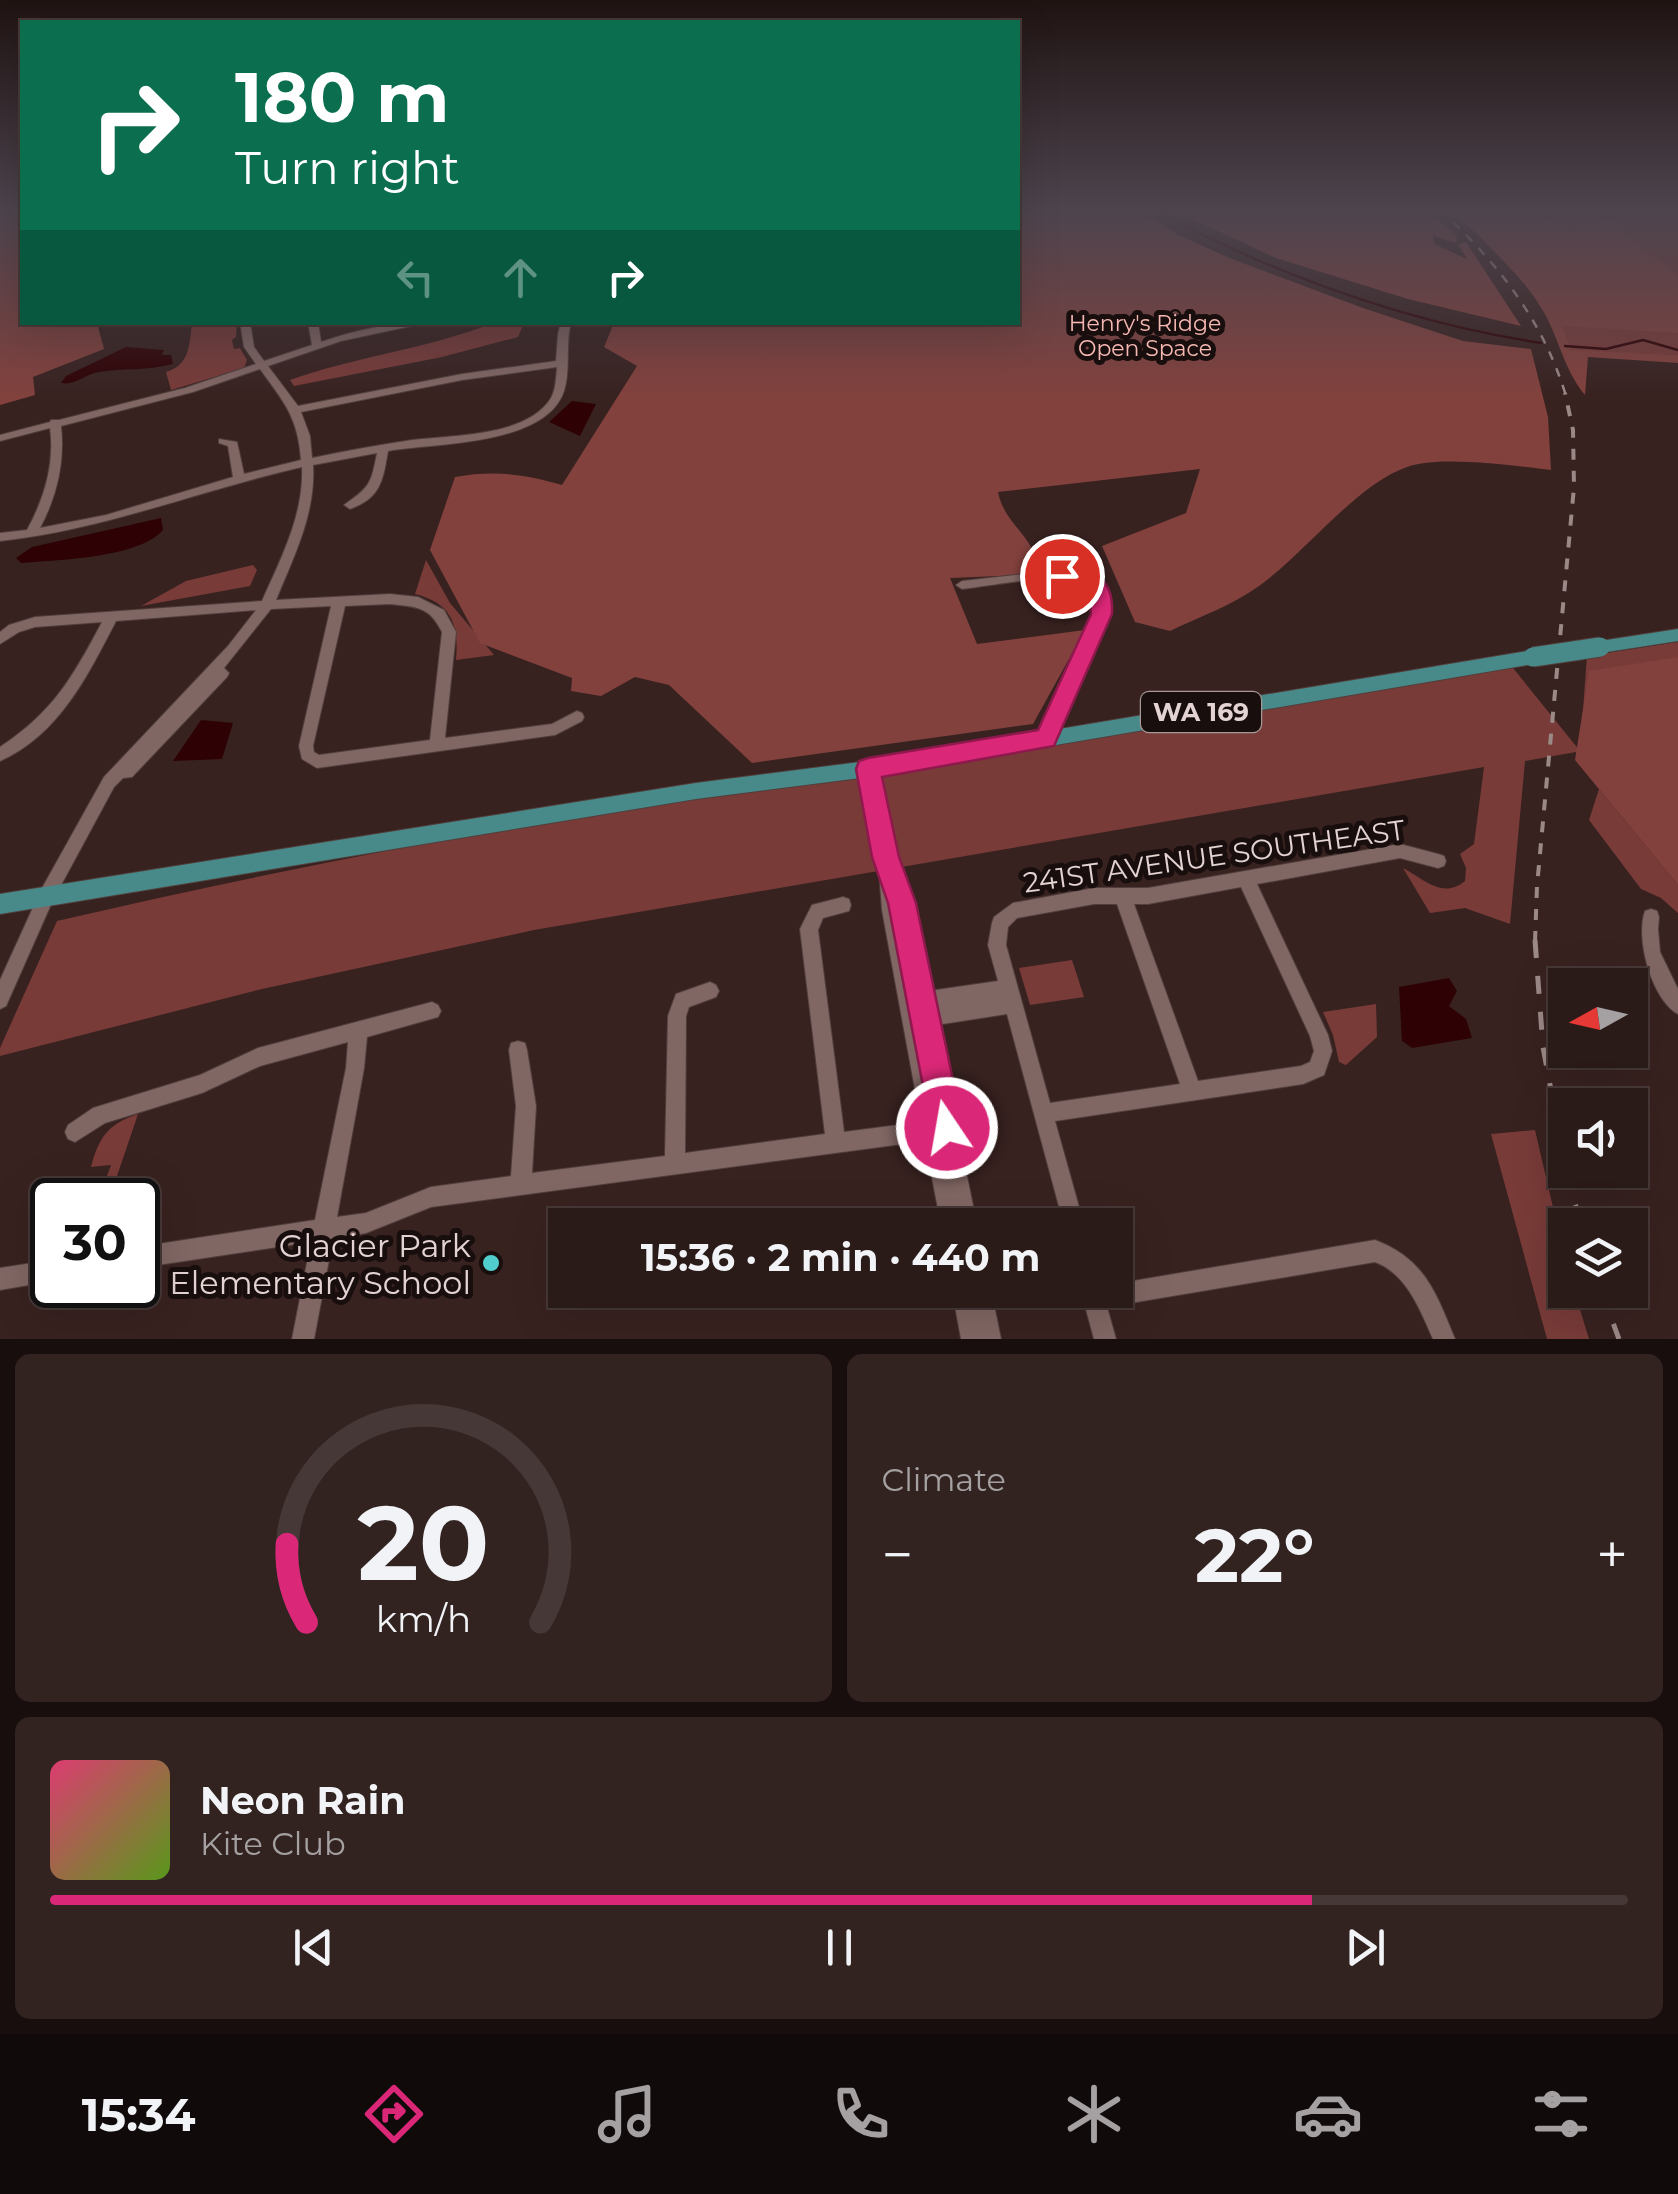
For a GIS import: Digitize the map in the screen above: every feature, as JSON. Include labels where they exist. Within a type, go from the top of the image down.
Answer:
[{"type":"main road","name":"WA 169","points":[[0,904],[696,791],[868,769],[1678,634]]},
{"type":"street","points":[[0,1000],[47,894],[98,804],[245,650],[294,558],[295,540],[306,507],[308,464],[304,436],[295,410],[249,347],[245,325]]},
{"type":"street","points":[[314,325],[317,345]]},
{"type":"street","points":[[0,438],[189,390],[317,345],[412,325]]},
{"type":"street","points":[[0,537],[133,514],[240,479],[498,432],[526,422],[547,409],[563,384],[559,364],[566,325]]},
{"type":"street","points":[[295,410],[462,377],[559,364]]},
{"type":"street","points":[[31,534],[43,514],[58,456],[55,422]]},
{"type":"street","points":[[223,441],[236,450],[240,479]]},
{"type":"street","points":[[350,504],[366,498],[376,488],[383,450]]},
{"type":"street","points":[[962,585],[1076,576],[1097,586],[1102,596],[1102,614],[1046,739]]},
{"type":"street","points":[[0,639],[14,628],[35,622],[272,604],[406,600],[439,613],[448,624],[450,640],[437,745]]},
{"type":"street","points":[[339,602],[306,746],[310,758],[334,762],[555,729],[577,717]]},
{"type":"street","points":[[0,755],[32,736],[54,716],[112,616]]},
{"type":"street","points":[[868,769],[886,857],[890,910],[962,1208]]},
{"type":"street","name":"241ST AVENUE SOUTHEAST","points":[[1012,996],[997,945],[1000,923],[1013,912],[1084,898],[1148,896],[1400,851],[1438,861]]},
{"type":"street","points":[[1044,1113],[1303,1075],[1317,1068],[1322,1060],[1319,1035],[1245,877]]},
{"type":"street","points":[[1122,896],[1192,1090]]},
{"type":"street","points":[[836,1144],[809,929],[818,911],[842,906]]},
{"type":"street","points":[[1652,917],[1648,938],[1661,976],[1678,1004]]},
{"type":"street","points":[[676,1166],[677,1016],[682,1000],[710,991]]},
{"type":"street","points":[[916,1010],[1012,996],[1069,1208]]},
{"type":"street","points":[[74,1132],[100,1115],[202,1084],[258,1057],[432,1011]]},
{"type":"street","points":[[303,1339],[358,1032]]},
{"type":"street","points":[[518,1050],[526,1106],[521,1186]]},
{"type":"street","points":[[160,1255],[324,1231],[374,1220],[421,1199],[940,1129]]},
{"type":"street","points":[[940,1129],[948,1208]]},
{"type":"street","points":[[1133,1288],[1365,1251],[1385,1253],[1416,1280],[1444,1339]]},
{"type":"street","points":[[0,1279],[30,1274]]},
{"type":"street","points":[[966,1308],[972,1339]]},
{"type":"street","points":[[984,1308],[990,1339]]},
{"type":"street","points":[[1097,1308],[1105,1339]]},
{"type":"shaded area","points":[[1514,272],[1678,272],[1678,355],[1572,351],[1539,299]]},
{"type":"shaded area","points":[[192,325],[237,325],[232,340],[234,349],[240,348],[247,360],[244,368],[171,390],[166,372],[180,364],[189,347]]},
{"type":"shaded area","points":[[487,325],[523,325],[518,337],[442,357],[294,386],[290,380],[341,365]]},
{"type":"shaded area","points":[[126,347],[164,350],[162,355],[171,355],[173,364],[99,372],[61,383],[66,376]]},
{"type":"shaded area","points":[[572,401],[596,404],[580,436],[549,422]]},
{"type":"shaded area","points":[[161,518],[163,530],[136,547],[75,559],[21,563],[16,558],[32,547]]},
{"type":"shaded area","points":[[426,560],[450,603],[494,655],[456,660],[456,636],[450,617],[437,603],[415,594]]},
{"type":"shaded area","points":[[253,565],[257,570],[250,586],[141,606],[186,581]]},
{"type":"shaded area","points":[[1678,642],[1678,734],[1525,761],[1510,924],[1465,908],[1430,913],[1403,868],[1441,888],[1465,881],[1466,868],[1460,854],[1474,844],[1484,767],[534,930],[262,989],[0,1056],[0,1048],[57,921],[237,881],[600,812],[1513,668],[1580,751],[1587,656]]},
{"type":"shaded area","points":[[201,720],[233,723],[222,759],[173,761]]},
{"type":"shaded area","points":[[1599,789],[1678,885],[1678,913],[1661,898],[1641,889],[1589,820]]},
{"type":"shaded area","points":[[1072,960],[1084,997],[1030,1005],[1019,968]]},
{"type":"shaded area","points":[[1449,978],[1457,991],[1449,1006],[1466,1019],[1472,1038],[1412,1048],[1402,1041],[1399,987]]},
{"type":"shaded area","points":[[1376,1004],[1377,1037],[1346,1065],[1339,1062],[1323,1012]]},
{"type":"shaded area","points":[[138,1114],[116,1178],[106,1178],[111,1165],[91,1167],[106,1133]]},
{"type":"shaded area","points":[[1535,1130],[1553,1208],[1548,1208],[1548,1308],[1580,1308],[1589,1339],[1547,1339],[1491,1134]]},
{"type":"green space","points":[[0,272],[20,272],[20,325],[98,325],[104,349],[33,377],[35,395],[0,405]]},
{"type":"green space","name":"Henry's Ridge Open Space","points":[[1020,272],[1268,272],[1463,341],[1531,349],[1548,417],[1551,470],[1458,462],[1407,467],[1350,503],[1259,586],[1170,631],[1135,622],[1102,546],[1186,513],[1200,469],[998,492],[1006,513],[1029,543],[1038,564],[1021,575],[950,578],[977,644],[1085,630],[1033,724],[752,763],[669,685],[635,677],[601,696],[571,691],[572,678],[480,643],[430,550],[455,477],[509,474],[562,485],[637,366],[604,347],[613,325],[1020,325]]},
{"type":"green space","points":[[1323,272],[1486,272],[1521,326],[1408,299]]},
{"type":"green space","points":[[1674,272],[1678,276],[1678,333],[1562,326],[1572,350],[1678,355],[1678,363],[1588,357],[1585,395],[1546,316],[1515,273]]},
{"type":"green space","points":[[1678,657],[1678,885],[1575,760],[1589,671]]},
{"type":"waterway","points":[[1288,272],[1391,309],[1541,343]]},
{"type":"waterway","points":[[1565,346],[1606,349],[1643,340],[1678,350]]},
{"type":"railway","points":[[1499,272],[1545,342],[1565,394]]},
{"type":"railway","points":[[1535,941],[1574,487],[1573,430],[1565,394]]},
{"type":"railway","points":[[1535,941],[1543,1047],[1551,1088]]},
{"type":"railway","points":[[1571,1188],[1576,1208]]},
{"type":"railway","points":[[1608,1308],[1619,1339]]},
{"type":"place","name":"Glacier Park Elementary School","points":[[491,1263]]},
{"type":"route","points":[[947,1128],[902,903],[886,857],[868,769],[1046,739],[1102,614],[1102,596],[1097,586],[1090,580],[1062,576]]}]
